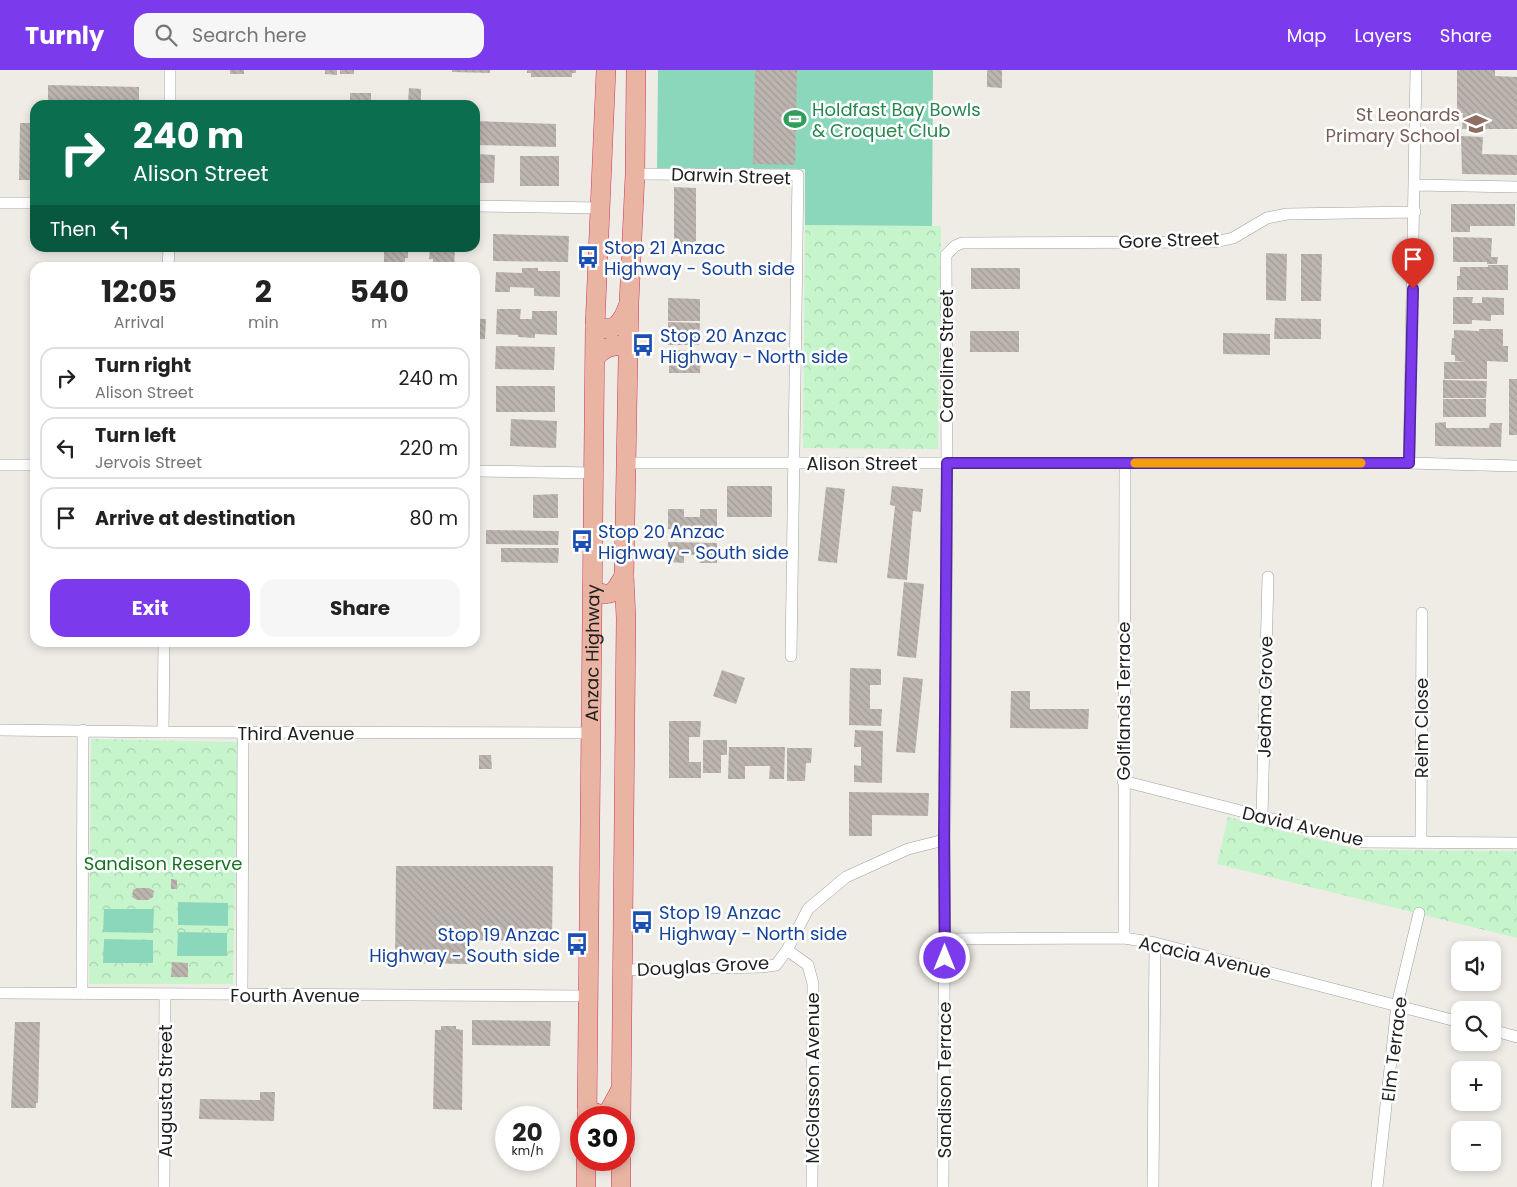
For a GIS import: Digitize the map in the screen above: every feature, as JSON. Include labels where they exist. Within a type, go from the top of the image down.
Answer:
[{"type":"highway","name":"Anzac Highway","points":[[587,1106],[595,326],[606,70]]},
{"type":"highway","name":"Anzac Highway","points":[[621,1106],[626,618],[624,576],[636,70]]},
{"type":"highway","points":[[595,326],[603,330],[618,325],[624,317],[629,303]]},
{"type":"highway","points":[[595,358],[602,350],[612,346],[623,345],[628,351]]},
{"type":"highway","points":[[593,591],[609,594],[615,592],[624,576]]},
{"type":"highway","points":[[593,619],[599,613],[612,612],[621,613],[626,618]]},
{"type":"highway","points":[[612,1106],[620,1089]]},
{"type":"highway","points":[[586,1171],[586,1187]]},
{"type":"highway","points":[[621,1171],[621,1187]]},
{"type":"street","points":[[170,70],[170,100]]},
{"type":"street","points":[[1409,463],[1415,212],[1416,70]]},
{"type":"street","name":"Darwin Street","points":[[635,174],[798,175],[791,656]]},
{"type":"street","points":[[1415,185],[1517,187]]},
{"type":"street","points":[[0,203],[30,203]]},
{"type":"street","points":[[480,206],[601,208]]},
{"type":"street","name":"Gore Street","points":[[949,250],[962,243],[1215,242],[1233,238],[1267,218],[1286,214],[1415,212]]},
{"type":"street","name":"Caroline Street","points":[[947,463],[946,255],[949,250]]},
{"type":"street","name":"Alison Street","points":[[627,463],[1409,463],[1517,466]]},
{"type":"street","name":"Sandison Terrace","points":[[943,1187],[947,463]]},
{"type":"street","name":"Golflands Terrace","points":[[1124,938],[1125,463]]},
{"type":"street","points":[[0,465],[30,465]]},
{"type":"street","points":[[480,471],[594,473]]},
{"type":"street","name":"Jedma Grove","points":[[1262,817],[1268,577]]},
{"type":"street","name":"Relm Close","points":[[1421,842],[1422,613]]},
{"type":"street","points":[[164,647],[164,732]]},
{"type":"street","name":"Third Avenue","points":[[0,730],[243,733],[592,733]]},
{"type":"street","points":[[82,994],[83,730]]},
{"type":"street","points":[[242,994],[243,733]]},
{"type":"street","name":"David Avenue","points":[[1123,781],[1362,842],[1517,843]]},
{"type":"street","name":"Douglas Grove","points":[[622,970],[761,967],[776,965],[787,950],[808,909],[846,877],[908,849],[944,840]]},
{"type":"street","name":"Elm Terrace","points":[[1377,1187],[1397,1005],[1419,912]]},
{"type":"street","name":"Acacia Avenue","points":[[945,939],[1124,938],[1155,943],[1451,1020]]},
{"type":"street","points":[[1154,1187],[1155,943]]},
{"type":"street","name":"McGlasson Avenue","points":[[787,950],[808,965],[813,984],[812,1187]]},
{"type":"street","name":"Fourth Avenue","points":[[0,993],[589,996]]},
{"type":"street","name":"Augusta Street","points":[[164,1187],[166,994]]},
{"type":"street","points":[[1501,1033],[1517,1037]]},
{"type":"green space","name":"Holdfast Bay Bowls & Croquet Club","points":[[658,70],[933,70],[932,226],[805,225],[805,169],[657,168]]},
{"type":"green space","points":[[805,225],[941,226],[938,449],[803,448]]},
{"type":"green space","name":"Sandison Reserve","points":[[91,739],[238,742],[233,984],[89,984]]},
{"type":"green space","points":[[1228,817],[1360,850],[1517,851],[1517,938],[1217,864]]},
{"type":"green space","points":[[178,902],[228,903],[228,926],[178,925]]},
{"type":"green space","points":[[104,909],[154,909],[153,933],[103,932]]},
{"type":"green space","points":[[178,932],[227,933],[227,956],[177,956]]},
{"type":"green space","points":[[104,939],[153,940],[153,963],[103,963]]},
{"type":"building","points":[[230,70],[244,70],[244,74],[230,74]]},
{"type":"building","points":[[325,70],[337,70],[337,75],[325,74]]},
{"type":"building","points":[[340,70],[354,70],[354,74],[340,74]]},
{"type":"building","points":[[452,70],[490,70],[490,73],[452,72]]},
{"type":"building","points":[[527,70],[576,70],[576,73],[572,73],[572,77],[531,77],[531,73],[527,73]]},
{"type":"building","points":[[755,70],[797,70],[795,165],[753,164]]},
{"type":"building","points":[[987,70],[1002,70],[1002,88],[987,87]]},
{"type":"building","points":[[1457,70],[1495,70],[1495,76],[1517,77],[1517,129],[1462,129],[1463,113],[1457,113]]},
{"type":"building","points":[[48,85],[139,87],[139,100],[48,100]]},
{"type":"building","points":[[409,88],[421,89],[421,100],[408,100]]},
{"type":"building","points":[[350,93],[371,93],[371,100],[350,100]]},
{"type":"building","points":[[480,121],[556,124],[556,147],[480,145]]},
{"type":"building","points":[[20,123],[30,123],[30,180],[19,180]]},
{"type":"building","points":[[1461,136],[1483,137],[1482,154],[1517,155],[1517,175],[1462,174]]},
{"type":"building","points":[[480,154],[495,155],[494,183],[480,183]]},
{"type":"building","points":[[520,156],[559,156],[559,186],[520,186]]},
{"type":"building","points":[[674,187],[696,188],[696,249],[674,250]]},
{"type":"building","points":[[1451,204],[1515,204],[1515,226],[1470,226],[1470,232],[1451,232]]},
{"type":"building","points":[[493,234],[569,236],[568,262],[493,261]]},
{"type":"building","points":[[1453,237],[1492,238],[1491,257],[1498,257],[1497,264],[1487,264],[1487,262],[1453,262]]},
{"type":"building","points":[[384,252],[408,252],[408,258],[405,258],[405,262],[384,262]]},
{"type":"building","points":[[430,252],[455,252],[454,262],[433,262],[433,259],[429,259]]},
{"type":"building","points":[[1266,253],[1287,254],[1286,301],[1266,300]]},
{"type":"building","points":[[1301,254],[1322,254],[1321,301],[1301,301]]},
{"type":"building","points":[[1488,265],[1508,265],[1508,290],[1457,290],[1457,276],[1460,276],[1460,267],[1488,267]]},
{"type":"building","points":[[522,268],[538,268],[538,271],[560,271],[560,297],[534,296],[534,288],[510,287],[510,292],[495,292],[496,272],[522,273]]},
{"type":"building","points":[[971,268],[1020,268],[1020,289],[971,289]]},
{"type":"building","points":[[1453,297],[1473,297],[1472,303],[1482,303],[1482,297],[1504,298],[1504,315],[1491,315],[1491,321],[1472,320],[1472,324],[1453,324]]},
{"type":"building","points":[[668,298],[700,299],[700,321],[668,321]]},
{"type":"building","points":[[497,309],[521,309],[520,319],[532,319],[532,311],[557,311],[557,335],[535,334],[535,338],[496,334]]},
{"type":"building","points":[[1275,318],[1321,319],[1321,339],[1274,339]]},
{"type":"building","points":[[480,319],[486,319],[485,339],[480,339]]},
{"type":"building","points":[[668,322],[700,323],[699,345],[668,345]]},
{"type":"building","points":[[1479,329],[1503,329],[1503,346],[1508,346],[1508,362],[1487,361],[1487,379],[1444,379],[1444,362],[1466,362],[1455,361],[1455,355],[1451,355],[1454,330],[1479,331]]},
{"type":"building","points":[[970,331],[1019,331],[1019,352],[970,352]]},
{"type":"building","points":[[1223,333],[1270,334],[1270,355],[1223,354]]},
{"type":"building","points":[[496,346],[555,347],[554,370],[495,369]]},
{"type":"building","points":[[669,350],[701,351],[700,373],[669,373]]},
{"type":"building","points":[[1509,379],[1517,379],[1517,435],[1509,435]]},
{"type":"building","points":[[1443,380],[1487,381],[1486,398],[1443,398]]},
{"type":"building","points":[[496,386],[555,386],[555,412],[496,412]]},
{"type":"building","points":[[1443,399],[1486,399],[1486,417],[1443,417]]},
{"type":"building","points":[[511,419],[557,421],[556,448],[510,446]]},
{"type":"building","points":[[1446,422],[1446,428],[1489,428],[1490,423],[1502,423],[1501,447],[1435,446],[1435,423]]},
{"type":"building","points":[[727,486],[772,486],[772,517],[727,517]]},
{"type":"building","points":[[892,486],[923,489],[921,512],[913,511],[907,580],[887,578],[895,506],[890,505]]},
{"type":"building","points":[[826,487],[845,489],[837,563],[818,561]]},
{"type":"building","points":[[558,494],[558,518],[533,518],[533,495]]},
{"type":"building","points":[[668,509],[684,509],[684,517],[700,517],[700,509],[717,509],[717,530],[668,529]]},
{"type":"building","points":[[486,530],[559,531],[558,545],[486,544]]},
{"type":"building","points":[[668,542],[717,543],[717,563],[700,563],[700,555],[684,555],[684,563],[668,562]]},
{"type":"building","points":[[501,548],[559,548],[558,563],[501,562]]},
{"type":"building","points":[[904,582],[924,584],[916,658],[897,656]]},
{"type":"building","points":[[850,668],[881,669],[881,685],[870,685],[870,709],[882,709],[881,726],[849,725]]},
{"type":"building","points":[[722,670],[745,678],[736,704],[713,696]]},
{"type":"building","points":[[903,677],[923,679],[915,753],[896,752]]},
{"type":"building","points":[[1011,691],[1030,691],[1030,709],[1089,709],[1088,729],[1010,728]]},
{"type":"building","points":[[669,721],[701,721],[700,737],[689,737],[689,762],[701,762],[701,778],[669,778]]},
{"type":"building","points":[[855,730],[883,731],[882,783],[854,782],[854,765],[861,766],[861,747],[854,747]]},
{"type":"building","points":[[703,740],[727,740],[727,755],[721,755],[721,773],[703,773]]},
{"type":"building","points":[[729,747],[785,747],[784,779],[769,779],[770,766],[745,766],[745,779],[728,779]]},
{"type":"building","points":[[787,748],[812,748],[811,763],[806,763],[805,781],[787,781]]},
{"type":"building","points":[[479,755],[491,755],[492,769],[479,769]]},
{"type":"building","points":[[849,792],[929,793],[928,816],[872,815],[872,836],[849,836]]},
{"type":"building","points":[[396,866],[553,866],[552,941],[470,940],[470,964],[395,963]]},
{"type":"building","points":[[171,879],[177,880],[177,889],[171,889]]},
{"type":"building","points":[[149,888],[154,891],[153,897],[148,900],[137,900],[132,897],[133,890]]},
{"type":"building","points":[[172,962],[188,963],[188,977],[171,977]]},
{"type":"building","points":[[472,1020],[551,1021],[550,1046],[472,1045]]},
{"type":"building","points":[[15,1022],[40,1022],[38,1103],[36,1103],[36,1108],[11,1108]]},
{"type":"building","points":[[441,1026],[456,1026],[456,1029],[463,1030],[462,1110],[433,1109],[435,1030],[441,1030]]},
{"type":"building","points":[[260,1092],[275,1092],[274,1121],[199,1119],[200,1099],[260,1100]]},
{"type":"slow traffic","points":[[1135,463],[1361,463]]},
{"type":"place","name":"Holdfast Bay Bowls & Croquet Club","points":[[795,119]]},
{"type":"place","name":"St Leonards Primary School","points":[[1476,124]]},
{"type":"place","name":"Stop 21 Anzac Highway - South side","points":[[588,257]]},
{"type":"place","name":"Stop 20 Anzac Highway - North side","points":[[643,345]]},
{"type":"place","name":"Stop 20 Anzac Highway - South side","points":[[582,541]]},
{"type":"place","name":"Stop 19 Anzac Highway - North side","points":[[642,922]]},
{"type":"place","name":"Stop 19 Anzac Highway - South side","points":[[577,944]]},
{"type":"route","points":[[945,958],[947,463],[1409,463],[1413,289]]}]
